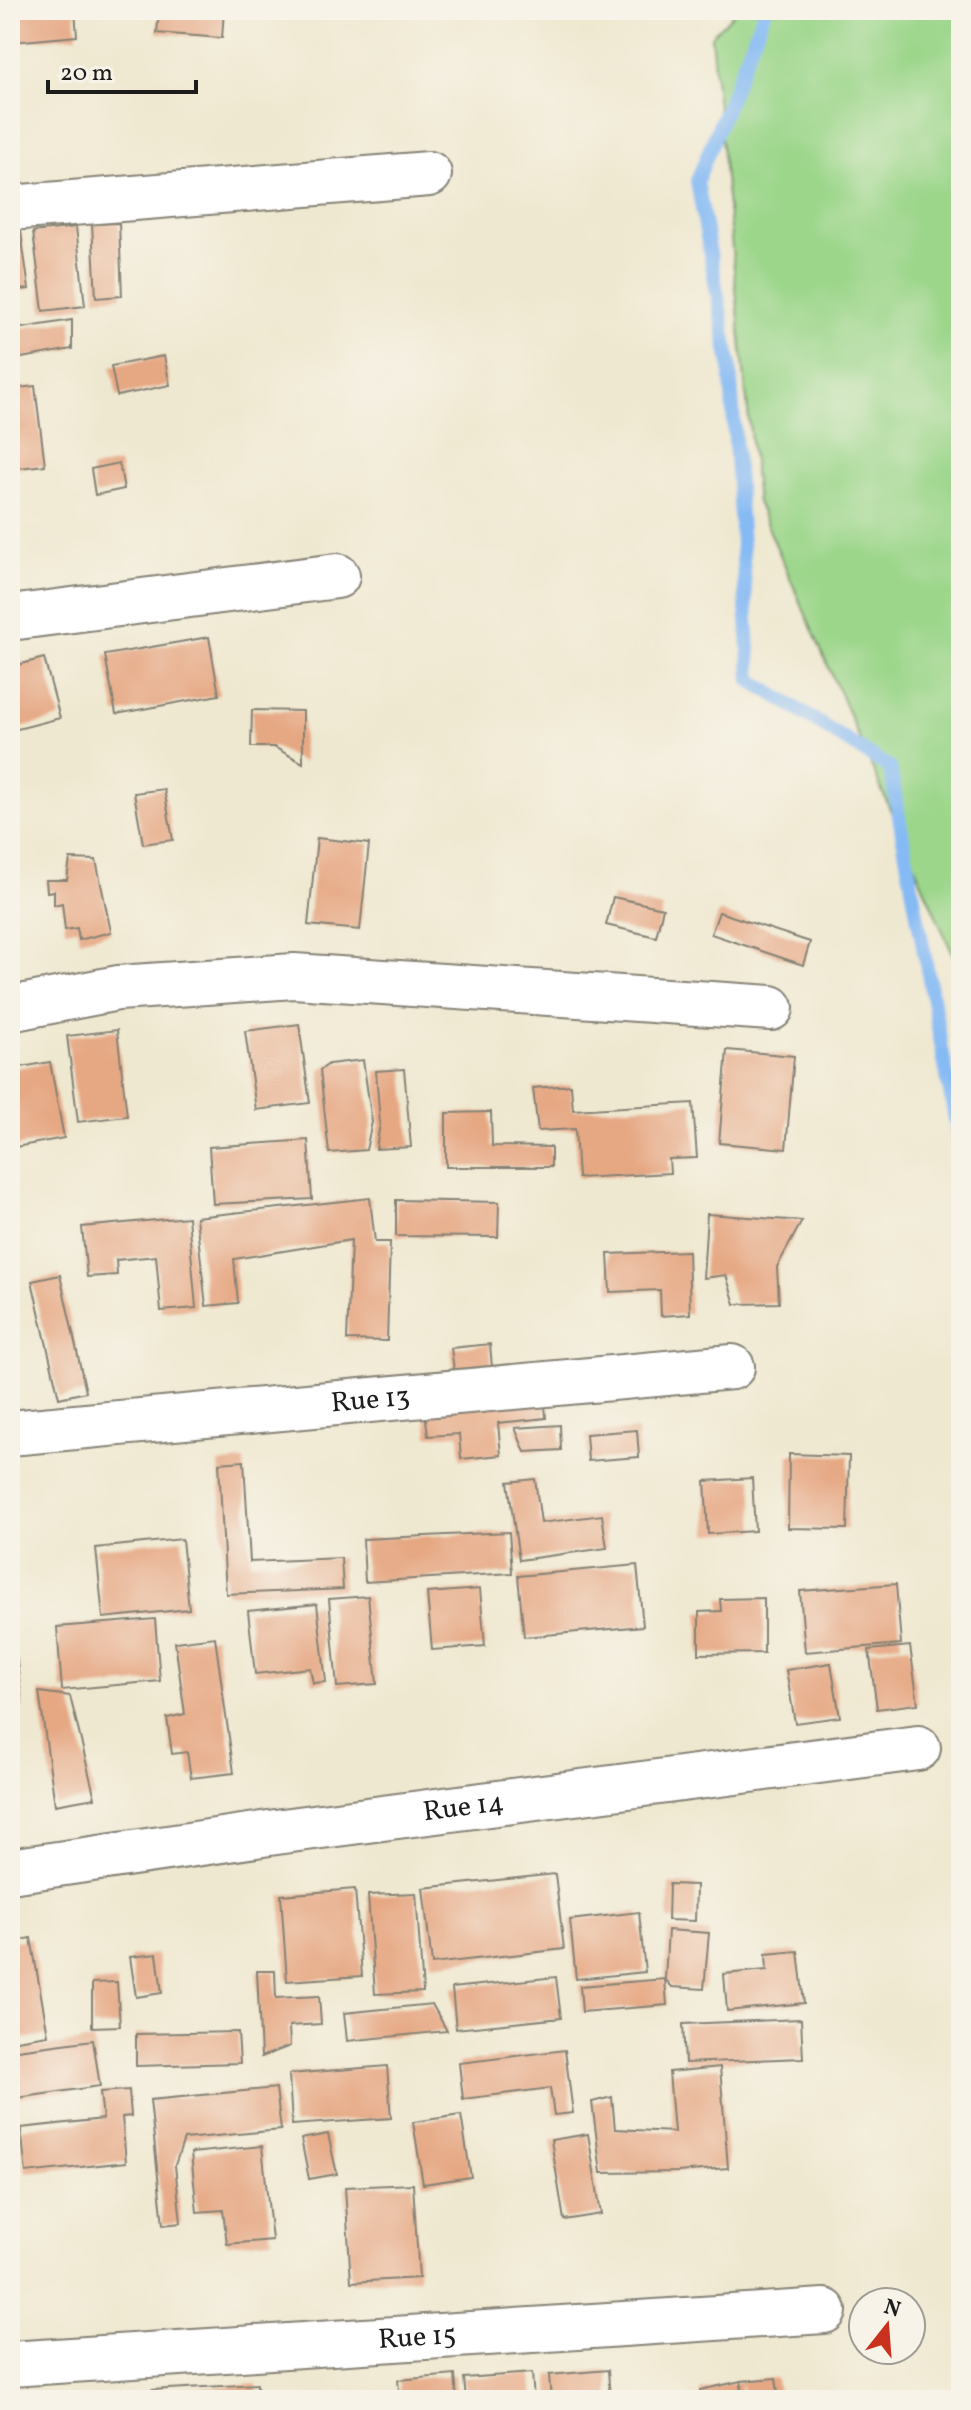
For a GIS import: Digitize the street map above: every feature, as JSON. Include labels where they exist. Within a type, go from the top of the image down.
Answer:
[{"type":"street","points":[[10,208],[429,174]]},
{"type":"street","points":[[10,618],[337,576]]},
{"type":"street","points":[[10,1009],[118,988],[294,976],[771,1008]]},
{"type":"street","name":"Rue 13","points":[[10,1433],[732,1367]]},
{"type":"street","name":"Rue 14","points":[[10,1871],[298,1829],[918,1748]]},
{"type":"street","name":"Rue 15","points":[[10,2364],[824,2311]]},
{"type":"green space","points":[[737,10],[961,10],[961,973],[757,502],[711,36]]},
{"type":"building","points":[[10,10],[75,10],[77,36],[13,42]]},
{"type":"building","points":[[159,10],[224,10],[222,38],[157,33]]},
{"type":"building","points":[[19,218],[29,289],[10,291],[10,219]]},
{"type":"building","points":[[119,223],[122,296],[96,298],[92,224]]},
{"type":"building","points":[[76,227],[85,306],[43,311],[33,232]]},
{"type":"building","points":[[72,320],[72,349],[10,360],[10,330]]},
{"type":"building","points":[[164,356],[170,385],[117,396],[111,366]]},
{"type":"building","points":[[35,386],[45,465],[10,469],[10,389]]},
{"type":"building","points":[[119,463],[124,489],[95,495],[91,469]]},
{"type":"building","points":[[209,637],[219,695],[116,714],[105,655]]},
{"type":"building","points":[[44,658],[60,718],[10,731],[10,667]]},
{"type":"building","points":[[252,710],[303,711],[303,763],[274,747],[251,747]]},
{"type":"building","points":[[164,789],[173,840],[143,844],[134,793]]},
{"type":"building","points":[[317,838],[369,844],[360,930],[308,925]]},
{"type":"building","points":[[70,859],[96,860],[111,932],[79,940],[77,928],[65,930],[62,903],[54,905],[54,891],[47,892],[46,880],[67,880]]},
{"type":"building","points":[[613,897],[663,908],[656,937],[606,925]]},
{"type":"building","points":[[719,912],[810,942],[803,965],[711,934]]},
{"type":"building","points":[[299,1024],[310,1103],[256,1110],[245,1031]]},
{"type":"building","points":[[117,1030],[127,1116],[78,1122],[67,1036]]},
{"type":"building","points":[[727,1050],[794,1056],[786,1149],[719,1143]]},
{"type":"building","points":[[363,1060],[372,1122],[366,1150],[329,1153],[320,1070],[329,1064]]},
{"type":"building","points":[[50,1062],[64,1138],[10,1148],[10,1069]]},
{"type":"building","points":[[404,1069],[411,1147],[376,1149],[380,1124],[376,1071]]},
{"type":"building","points":[[571,1085],[573,1110],[693,1103],[697,1158],[669,1159],[670,1173],[578,1178],[575,1129],[538,1131],[533,1088]]},
{"type":"building","points":[[491,1112],[492,1146],[551,1147],[551,1167],[446,1167],[446,1113]]},
{"type":"building","points":[[308,1140],[312,1199],[213,1204],[209,1147]]},
{"type":"building","points":[[370,1198],[375,1242],[390,1242],[387,1341],[347,1340],[351,1240],[234,1259],[238,1303],[206,1306],[196,1217]]},
{"type":"building","points":[[396,1200],[499,1202],[498,1237],[396,1236]]},
{"type":"building","points":[[707,1214],[802,1221],[777,1267],[779,1303],[735,1304],[726,1275],[703,1278]]},
{"type":"building","points":[[188,1217],[196,1308],[161,1311],[156,1256],[116,1260],[117,1275],[87,1277],[82,1227]]},
{"type":"building","points":[[688,1251],[690,1314],[661,1316],[660,1290],[610,1292],[608,1254]]},
{"type":"building","points":[[60,1275],[86,1392],[59,1398],[32,1281]]},
{"type":"building","points":[[490,1344],[492,1367],[454,1370],[451,1348]]},
{"type":"building","points":[[544,1392],[546,1418],[498,1423],[501,1455],[461,1459],[459,1434],[428,1436],[424,1403]]},
{"type":"building","points":[[560,1425],[561,1450],[525,1452],[515,1428]]},
{"type":"building","points":[[637,1430],[639,1457],[588,1461],[586,1434]]},
{"type":"building","points":[[789,1454],[849,1456],[847,1529],[788,1528]]},
{"type":"building","points":[[244,1461],[250,1562],[341,1558],[343,1589],[226,1594],[219,1463]]},
{"type":"building","points":[[752,1478],[755,1531],[708,1534],[705,1481]]},
{"type":"building","points":[[535,1479],[541,1523],[602,1515],[607,1548],[519,1560],[508,1482]]},
{"type":"building","points":[[509,1532],[512,1573],[365,1582],[363,1539]]},
{"type":"building","points":[[182,1539],[189,1609],[103,1618],[96,1548]]},
{"type":"building","points":[[637,1565],[643,1626],[524,1637],[518,1576]]},
{"type":"building","points":[[896,1584],[901,1644],[805,1652],[800,1591]]},
{"type":"building","points":[[480,1589],[485,1646],[432,1650],[427,1593]]},
{"type":"building","points":[[368,1596],[377,1684],[337,1687],[329,1599]]},
{"type":"building","points":[[764,1598],[764,1653],[699,1654],[699,1612],[721,1611],[720,1599]]},
{"type":"building","points":[[317,1604],[326,1682],[313,1683],[310,1668],[255,1674],[248,1611]]},
{"type":"building","points":[[155,1619],[160,1681],[62,1690],[57,1627]]},
{"type":"building","points":[[215,1637],[234,1773],[191,1778],[187,1752],[172,1754],[167,1718],[185,1714],[175,1642]]},
{"type":"building","points":[[14,1638],[22,1703],[10,1705],[10,1639]]},
{"type":"building","points":[[910,1646],[918,1704],[877,1709],[869,1650]]},
{"type":"building","points":[[831,1663],[840,1717],[795,1723],[786,1670]]},
{"type":"building","points":[[39,1692],[70,1696],[95,1798],[55,1805]]},
{"type":"building","points":[[555,1874],[564,1949],[432,1964],[423,1888]]},
{"type":"building","points":[[669,1884],[696,1885],[695,1921],[668,1920]]},
{"type":"building","points":[[355,1889],[362,1976],[287,1981],[281,1895]]},
{"type":"building","points":[[416,1893],[423,1992],[375,1994],[368,1895]]},
{"type":"building","points":[[639,1912],[645,1972],[576,1979],[570,1920]]},
{"type":"building","points":[[668,1930],[709,1933],[704,1989],[672,1987],[665,1979]]},
{"type":"building","points":[[31,1938],[48,2035],[10,2041],[10,1942]]},
{"type":"building","points":[[798,1951],[804,2003],[727,2011],[724,1974],[767,1970],[766,1954]]},
{"type":"building","points":[[157,1954],[162,1993],[136,1997],[130,1957]]},
{"type":"building","points":[[257,1971],[275,1971],[276,1998],[319,1996],[321,2024],[289,2026],[290,2046],[261,2057]]},
{"type":"building","points":[[556,1977],[561,2018],[456,2029],[452,1988]]},
{"type":"building","points":[[665,1979],[667,2005],[582,2012],[580,1986]]},
{"type":"building","points":[[117,1982],[120,2026],[92,2027],[92,1983]]},
{"type":"building","points":[[432,2004],[447,2031],[347,2041],[344,2013]]},
{"type":"building","points":[[801,2019],[803,2058],[685,2063],[683,2024]]},
{"type":"building","points":[[238,2032],[240,2063],[136,2066],[136,2034]]},
{"type":"building","points":[[93,2040],[100,2086],[10,2099],[10,2051]]},
{"type":"building","points":[[565,2050],[573,2113],[554,2115],[550,2088],[463,2099],[459,2063]]},
{"type":"building","points":[[387,2066],[391,2118],[292,2125],[289,2074]]},
{"type":"building","points":[[720,2067],[728,2168],[601,2173],[592,2102],[612,2097],[615,2129],[674,2132],[669,2072]]},
{"type":"building","points":[[276,2088],[281,2130],[184,2139],[175,2165],[181,2223],[163,2225],[150,2100]]},
{"type":"building","points":[[129,2090],[131,2116],[122,2117],[126,2162],[26,2173],[21,2128],[103,2119],[100,2092]]},
{"type":"building","points":[[461,2115],[471,2177],[423,2184],[413,2122]]},
{"type":"building","points":[[328,2134],[337,2174],[309,2179],[301,2139]]},
{"type":"building","points":[[588,2134],[601,2214],[564,2220],[551,2140]]},
{"type":"building","points":[[262,2146],[272,2240],[227,2244],[223,2210],[197,2212],[191,2153]]},
{"type":"building","points":[[413,2184],[419,2278],[351,2282],[345,2187]]},
{"type":"building","points":[[608,2370],[610,2400],[551,2400],[549,2375]]},
{"type":"building","points":[[532,2373],[534,2400],[466,2400],[464,2378]]},
{"type":"building","points":[[455,2375],[457,2400],[400,2400],[398,2380]]},
{"type":"building","points":[[776,2378],[779,2400],[744,2400],[741,2381]]},
{"type":"building","points":[[741,2381],[740,2400],[702,2400],[700,2390]]},
{"type":"building","points":[[257,2384],[258,2400],[151,2400],[151,2390]]},
{"type":"waterway","points":[[765,10],[697,181],[730,365],[751,680],[890,768],[961,1152]]}]
